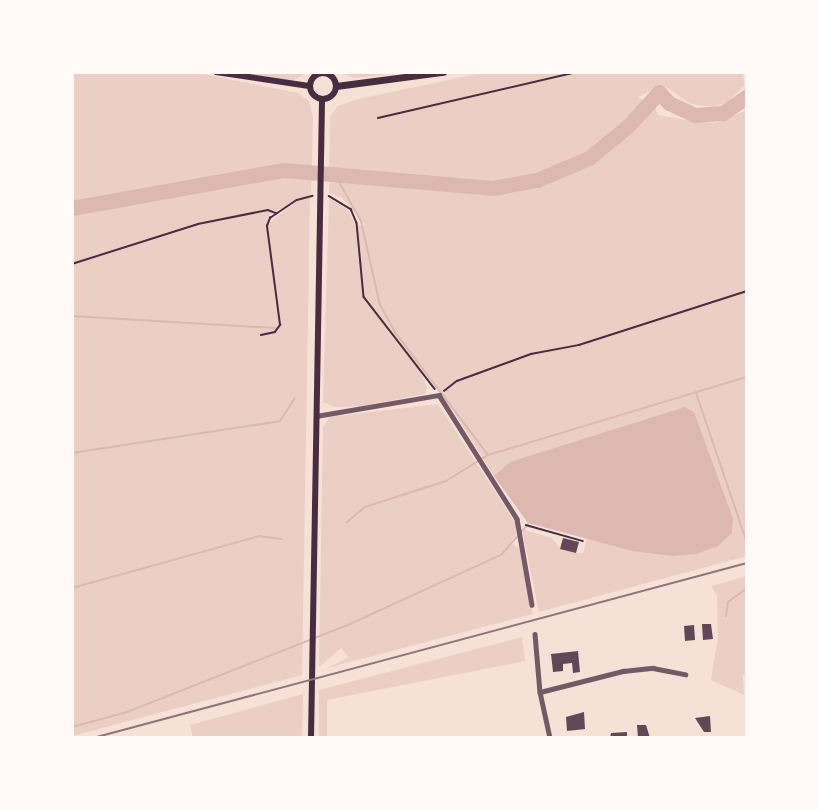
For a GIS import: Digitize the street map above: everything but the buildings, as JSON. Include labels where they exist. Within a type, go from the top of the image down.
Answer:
[{"type":"highway","points":[[336,86],[443,72]]},
{"type":"main road","points":[[216,72],[309,86]]},
{"type":"main road","points":[[323,73],[331,76],[336,86],[331,97],[322,100],[313,96],[309,86],[313,77],[323,73]]},
{"type":"main road","points":[[310,738],[322,100]]},
{"type":"street","points":[[316,416],[439,395],[517,523],[532,605]]},
{"type":"street","points":[[535,634],[540,692],[550,738]]},
{"type":"street","points":[[540,692],[623,671],[653,668],[685,674]]},
{"type":"path","points":[[378,118],[578,72]]},
{"type":"path","points":[[261,335],[275,332],[280,325],[266,238],[270,218],[307,196],[330,196],[351,209],[357,223],[364,297],[439,395],[457,381],[531,354],[579,345],[747,291]]},
{"type":"path","points":[[72,264],[198,224],[268,210],[278,213]]},
{"type":"path","points":[[517,523],[583,541]]},
{"type":"shaded area","points":[[72,72],[193,72],[298,93],[309,101],[313,117],[311,194],[297,201],[310,198],[302,675],[72,736]],"holes":[[[297,201],[269,223],[269,215]]]},
{"type":"shaded area","points":[[235,72],[308,72],[293,81]]},
{"type":"shaded area","points":[[338,72],[407,72],[355,78]]},
{"type":"shaded area","points":[[487,72],[743,72],[744,86],[728,102],[714,107],[691,104],[663,85],[638,97],[655,107],[658,115],[698,122],[717,123],[747,110],[747,556],[539,612],[522,529],[552,538],[561,549],[576,553],[583,553],[587,539],[673,556],[697,554],[718,546],[732,533],[733,518],[694,412],[685,408],[511,462],[494,476],[440,390],[385,328],[419,369],[427,387],[425,394],[362,406],[335,407],[323,402],[329,198],[348,210],[355,224],[366,226],[342,198],[329,193],[330,116],[338,106],[358,99]]},
{"type":"shaded area","points":[[438,404],[516,524],[516,535],[510,542],[520,549],[533,614],[327,668],[349,657],[341,648],[319,667],[323,427],[330,417]]},
{"type":"shaded area","points":[[685,407],[694,412],[733,518],[732,533],[718,546],[697,554],[673,556],[632,551],[528,523],[494,476],[510,462]]},
{"type":"shaded area","points":[[747,576],[747,674],[743,675],[744,695],[711,680],[718,637],[717,595],[711,586]]},
{"type":"shaded area","points":[[522,637],[525,661],[327,700],[327,738],[319,738],[319,690]]},
{"type":"shaded area","points":[[303,694],[302,738],[193,738],[190,725]]},
{"type":"waterway","points":[[72,208],[284,170],[492,188],[537,180],[589,158],[628,126],[659,92],[669,103],[695,115],[723,113],[747,96]]},
{"type":"waterway","points":[[334,173],[361,221],[380,305],[395,332],[488,455]]},
{"type":"waterway","points":[[72,316],[275,328]]},
{"type":"waterway","points":[[347,522],[365,507],[446,481],[488,455],[747,377]]},
{"type":"waterway","points":[[696,393],[747,543]]},
{"type":"waterway","points":[[72,453],[280,421],[295,398]]},
{"type":"waterway","points":[[72,727],[127,712],[350,624],[501,555],[528,524]]},
{"type":"waterway","points":[[72,588],[259,536],[281,539]]},
{"type":"waterway","points":[[726,616],[728,602],[747,588]]},
{"type":"railway","points":[[93,738],[747,563]]}]
